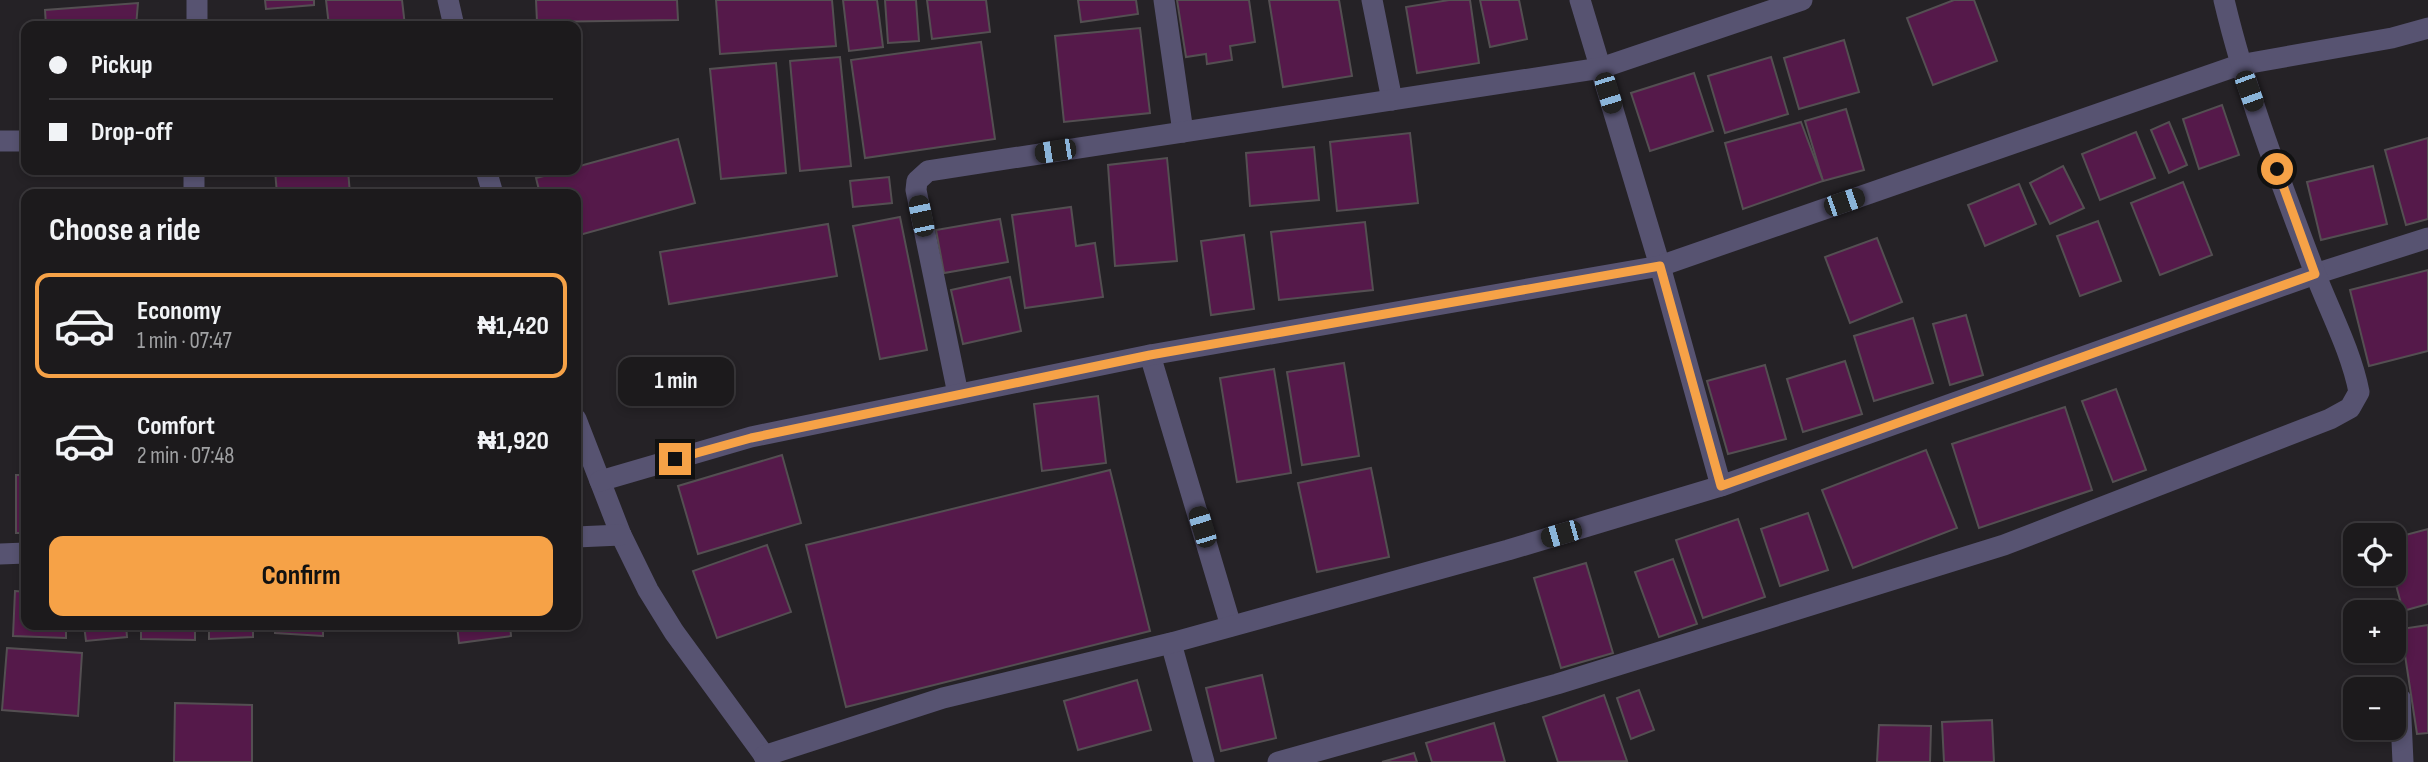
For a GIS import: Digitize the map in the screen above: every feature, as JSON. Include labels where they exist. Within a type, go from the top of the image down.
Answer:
[{"type":"street","points":[[197,0],[197,21]]},
{"type":"street","points":[[448,0],[453,21]]},
{"type":"street","points":[[1164,0],[1182,132]]},
{"type":"street","points":[[1372,0],[1392,100]]},
{"type":"street","points":[[1580,0],[1660,266],[1721,486]]},
{"type":"street","points":[[958,394],[916,190],[917,181],[928,171],[1601,68],[1802,0]]},
{"type":"street","points":[[1278,762],[1557,684],[2004,545],[2330,419],[2350,408],[2359,392],[2356,374],[2315,274],[2239,65],[2224,0]]},
{"type":"street","points":[[600,481],[751,438],[1150,355],[1660,266],[2239,65],[2392,38],[2428,28]]},
{"type":"street","points":[[0,141],[21,141]]},
{"type":"street","points":[[581,432],[621,535],[648,590],[674,632],[766,759],[943,698],[1171,643],[1508,550],[1721,486],[2315,274],[2428,238]]},
{"type":"street","points":[[1150,355],[1231,626]]},
{"type":"street","points":[[581,537],[621,535]]},
{"type":"street","points":[[0,554],[21,553]]},
{"type":"street","points":[[1171,643],[1204,762]]},
{"type":"street","points":[[2402,740],[2403,762]]},
{"type":"building","points":[[265,0],[314,0],[314,5],[266,9]]},
{"type":"building","points":[[326,0],[402,0],[404,21],[328,21]]},
{"type":"building","points":[[536,0],[677,0],[678,20],[537,21]]},
{"type":"building","points":[[716,0],[832,0],[836,46],[720,54]]},
{"type":"building","points":[[843,0],[877,0],[883,47],[849,51]]},
{"type":"building","points":[[885,0],[916,0],[919,41],[888,43]]},
{"type":"building","points":[[927,0],[986,0],[990,32],[932,39]]},
{"type":"building","points":[[1078,0],[1136,0],[1138,14],[1081,22]]},
{"type":"building","points":[[1177,0],[1249,0],[1255,42],[1230,46],[1232,60],[1207,64],[1206,54],[1186,57]]},
{"type":"building","points":[[1269,0],[1339,0],[1352,76],[1283,87]]},
{"type":"building","points":[[1449,0],[1470,0],[1479,63],[1417,73],[1406,7]]},
{"type":"building","points":[[1480,0],[1519,0],[1527,39],[1490,47]]},
{"type":"building","points":[[1954,0],[1974,0],[1997,61],[1933,85],[1907,18]]},
{"type":"building","points":[[138,3],[136,21],[46,21],[45,10]]},
{"type":"building","points":[[1140,28],[1150,113],[1064,122],[1055,36]]},
{"type":"building","points":[[1844,40],[1859,92],[1799,109],[1784,58]]},
{"type":"building","points":[[981,42],[995,139],[865,158],[851,60]]},
{"type":"building","points":[[840,57],[851,166],[800,171],[790,61]]},
{"type":"building","points":[[1771,57],[1788,114],[1725,133],[1708,76]]},
{"type":"building","points":[[776,63],[786,173],[721,179],[710,69]]},
{"type":"building","points":[[1694,73],[1713,131],[1650,151],[1631,93]]},
{"type":"building","points":[[2222,105],[2239,155],[2199,169],[2183,119]]},
{"type":"building","points":[[1846,109],[1864,170],[1823,181],[1805,121]]},
{"type":"building","points":[[1801,122],[1823,181],[1743,209],[1725,143]]},
{"type":"building","points":[[2169,122],[2187,165],[2169,173],[2151,130]]},
{"type":"building","points":[[2136,132],[2155,178],[2100,200],[2082,154]]},
{"type":"building","points":[[1410,133],[1418,203],[1337,211],[1330,142]]},
{"type":"building","points":[[2428,138],[2428,219],[2406,225],[2385,150]]},
{"type":"building","points":[[678,139],[695,203],[581,235],[581,189],[539,189],[536,178],[548,175],[581,175],[581,166]]},
{"type":"building","points":[[1314,147],[1319,200],[1250,206],[1246,153]]},
{"type":"building","points":[[1167,158],[1177,261],[1115,266],[1108,165]]},
{"type":"building","points":[[2063,166],[2084,208],[2050,224],[2030,183]]},
{"type":"building","points":[[2373,166],[2387,224],[2321,240],[2307,182]]},
{"type":"building","points":[[275,175],[348,175],[350,189],[277,189]]},
{"type":"building","points":[[889,177],[892,203],[853,207],[850,181]]},
{"type":"building","points":[[2183,182],[2212,255],[2160,275],[2131,203]]},
{"type":"building","points":[[2019,184],[2036,224],[1985,246],[1968,205]]},
{"type":"building","points":[[1071,207],[1076,246],[1095,243],[1103,297],[1025,308],[1012,215]]},
{"type":"building","points":[[900,217],[927,350],[880,359],[853,226]]},
{"type":"building","points":[[1000,219],[1008,262],[944,273],[936,230]]},
{"type":"building","points":[[2098,221],[2121,281],[2080,296],[2057,236]]},
{"type":"building","points":[[1365,222],[1373,290],[1279,300],[1271,232]]},
{"type":"building","points":[[828,224],[837,276],[669,304],[660,252]]},
{"type":"building","points":[[1244,235],[1254,309],[1211,315],[1201,241]]},
{"type":"building","points":[[1877,238],[1902,302],[1850,323],[1825,257]]},
{"type":"building","points":[[2428,270],[2428,351],[2369,366],[2350,290]]},
{"type":"building","points":[[1010,277],[1021,331],[963,344],[951,290]]},
{"type":"building","points":[[1966,315],[1983,375],[1950,385],[1933,324]]},
{"type":"building","points":[[1913,318],[1933,383],[1874,401],[1854,336]]},
{"type":"building","points":[[1845,361],[1862,414],[1803,432],[1787,379]]},
{"type":"building","points":[[1344,363],[1359,456],[1302,465],[1287,372]]},
{"type":"building","points":[[1765,365],[1786,439],[1728,454],[1707,381]]},
{"type":"building","points":[[1274,369],[1291,473],[1237,482],[1220,378]]},
{"type":"building","points":[[2116,389],[2146,470],[2113,482],[2082,401]]},
{"type":"building","points":[[1098,396],[1106,463],[1042,471],[1034,404]]},
{"type":"building","points":[[2065,407],[2092,490],[1979,528],[1952,444]]},
{"type":"building","points":[[1926,450],[1957,528],[1853,568],[1822,490]]},
{"type":"building","points":[[782,455],[801,523],[698,554],[678,486]]},
{"type":"building","points":[[1371,468],[1389,557],[1317,572],[1298,483]]},
{"type":"building","points":[[1110,470],[1150,631],[846,707],[806,545]]},
{"type":"building","points":[[16,475],[21,475],[21,533],[16,533]]},
{"type":"building","points":[[1808,513],[1828,570],[1780,586],[1761,529]]},
{"type":"building","points":[[1738,519],[1765,597],[1703,618],[1676,540]]},
{"type":"building","points":[[2428,529],[2428,604],[2406,610],[2406,600],[2400,600],[2396,586],[2406,586],[2406,535]]},
{"type":"building","points":[[767,545],[791,612],[717,638],[693,571]]},
{"type":"building","points":[[1673,559],[1697,624],[1659,637],[1635,572]]},
{"type":"building","points":[[1586,563],[1613,653],[1561,668],[1534,578]]},
{"type":"building","points":[[15,591],[21,592],[21,630],[66,630],[66,638],[13,636]]},
{"type":"building","points":[[2428,625],[2428,733],[2417,734],[2406,662],[2406,628]]},
{"type":"building","points":[[85,630],[126,630],[127,637],[86,641]]},
{"type":"building","points":[[141,630],[195,630],[195,640],[141,639]]},
{"type":"building","points":[[209,630],[253,630],[253,637],[209,639]]},
{"type":"building","points":[[275,630],[323,630],[323,636],[275,633]]},
{"type":"building","points":[[458,630],[510,630],[511,636],[459,643]]},
{"type":"building","points":[[7,648],[82,653],[78,716],[2,710]]},
{"type":"building","points":[[1262,675],[1276,738],[1221,751],[1206,688]]},
{"type":"building","points":[[1137,680],[1151,730],[1078,750],[1064,701]]},
{"type":"building","points":[[1639,690],[1654,730],[1631,739],[1617,698]]},
{"type":"building","points":[[1604,695],[1627,761],[1558,762],[1543,717]]},
{"type":"building","points":[[175,703],[252,705],[252,762],[174,762]]},
{"type":"building","points":[[1992,720],[1994,762],[1944,762],[1942,722]]},
{"type":"building","points":[[1494,723],[1505,762],[1432,762],[1426,743]]},
{"type":"building","points":[[1879,725],[1931,726],[1930,762],[1877,762]]},
{"type":"building","points":[[1414,753],[1417,762],[1382,762]]},
{"type":"route","points":[[675,459],[751,438],[1150,355],[1660,266],[1721,486],[2315,274],[2277,169]]}]
